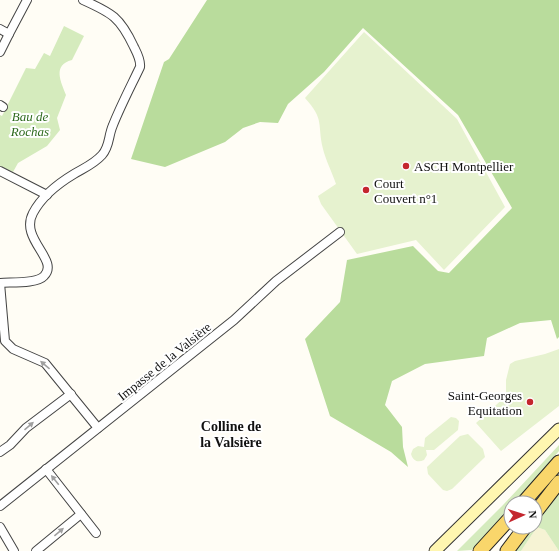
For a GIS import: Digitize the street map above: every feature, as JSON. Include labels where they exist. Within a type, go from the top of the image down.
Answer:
[{"type":"main road","points":[[530,495],[559,462]]},
{"type":"main road","points":[[541,495],[559,474]]},
{"type":"main road","points":[[543,503],[559,482]]},
{"type":"main road","points":[[480,551],[503,526]]},
{"type":"main road","points":[[491,551],[506,535]]},
{"type":"main road","points":[[507,551],[519,535]]},
{"type":"street","points":[[0,52],[27,0]]},
{"type":"street","points":[[83,0],[109,12],[122,23],[140,60],[140,67],[112,126],[106,150],[95,162],[66,179],[46,195],[33,214],[30,222],[32,236],[47,261],[48,268],[45,275],[37,280],[0,283],[5,341],[13,348],[45,363],[98,428]]},
{"type":"street","points":[[0,29],[9,34]]},
{"type":"street","points":[[0,170],[46,195]]},
{"type":"street","name":"Impasse de la Valsière","points":[[0,506],[234,320],[309,254],[340,232]]},
{"type":"street","points":[[0,452],[10,446],[26,428],[71,394]]},
{"type":"street","points":[[435,551],[559,429]]},
{"type":"street","points":[[46,469],[96,532]]},
{"type":"street","points":[[36,551],[81,514]]},
{"type":"street","points":[[0,527],[14,551]]},
{"type":"shaded area","points":[[543,529],[559,551],[521,551],[532,535],[543,535]]},
{"type":"green space","points":[[207,0],[559,0],[559,337],[557,339],[551,320],[520,323],[487,338],[484,356],[425,364],[392,381],[385,405],[402,427],[403,447],[408,467],[391,452],[330,416],[305,339],[340,302],[347,260],[413,246],[438,271],[449,273],[512,208],[458,115],[363,28],[324,72],[288,104],[278,123],[260,122],[243,128],[225,142],[165,167],[131,159],[164,62],[169,59]]},
{"type":"green space","name":"Bau de Rochas","points":[[64,26],[84,36],[72,60],[66,62],[60,70],[60,80],[66,95],[57,118],[60,130],[47,146],[18,163],[13,172],[0,166],[0,115],[2,116],[26,68],[35,69],[44,53],[50,56]]},
{"type":"green space","name":"ASCH Montpellier","points":[[364,32],[457,119],[505,207],[444,270],[416,240],[357,254],[321,204],[318,196],[336,184],[323,149],[318,117],[305,98]]},
{"type":"green space","name":"Saint-Georges Equitation","points":[[559,349],[559,406],[501,451],[476,423],[506,396],[506,380],[510,364],[515,361]]},
{"type":"green space","points":[[451,417],[456,418],[459,421],[458,430],[434,450],[426,450],[427,455],[424,460],[414,460],[411,454],[413,449],[418,446],[424,447],[425,438]]},
{"type":"green space","points":[[468,434],[483,449],[485,457],[452,489],[447,491],[443,490],[428,474],[427,467],[460,436]]},
{"type":"green space","points":[[559,445],[559,451],[521,495],[512,495]]},
{"type":"green space","points":[[559,488],[559,551],[543,529],[543,509]]},
{"type":"green space","points":[[503,505],[503,515],[472,550],[457,551]]},
{"type":"green space","points":[[524,535],[532,535],[521,551],[513,551]]},
{"type":"place","name":"ASCH Montpellier","points":[[406,166]]},
{"type":"place","name":"Court Couvert n°1","points":[[366,190]]},
{"type":"place","name":"Saint-Georges Equitation","points":[[530,402]]},
{"type":"district","name":"Colline de la Valsière","points":[[231,434]]}]
